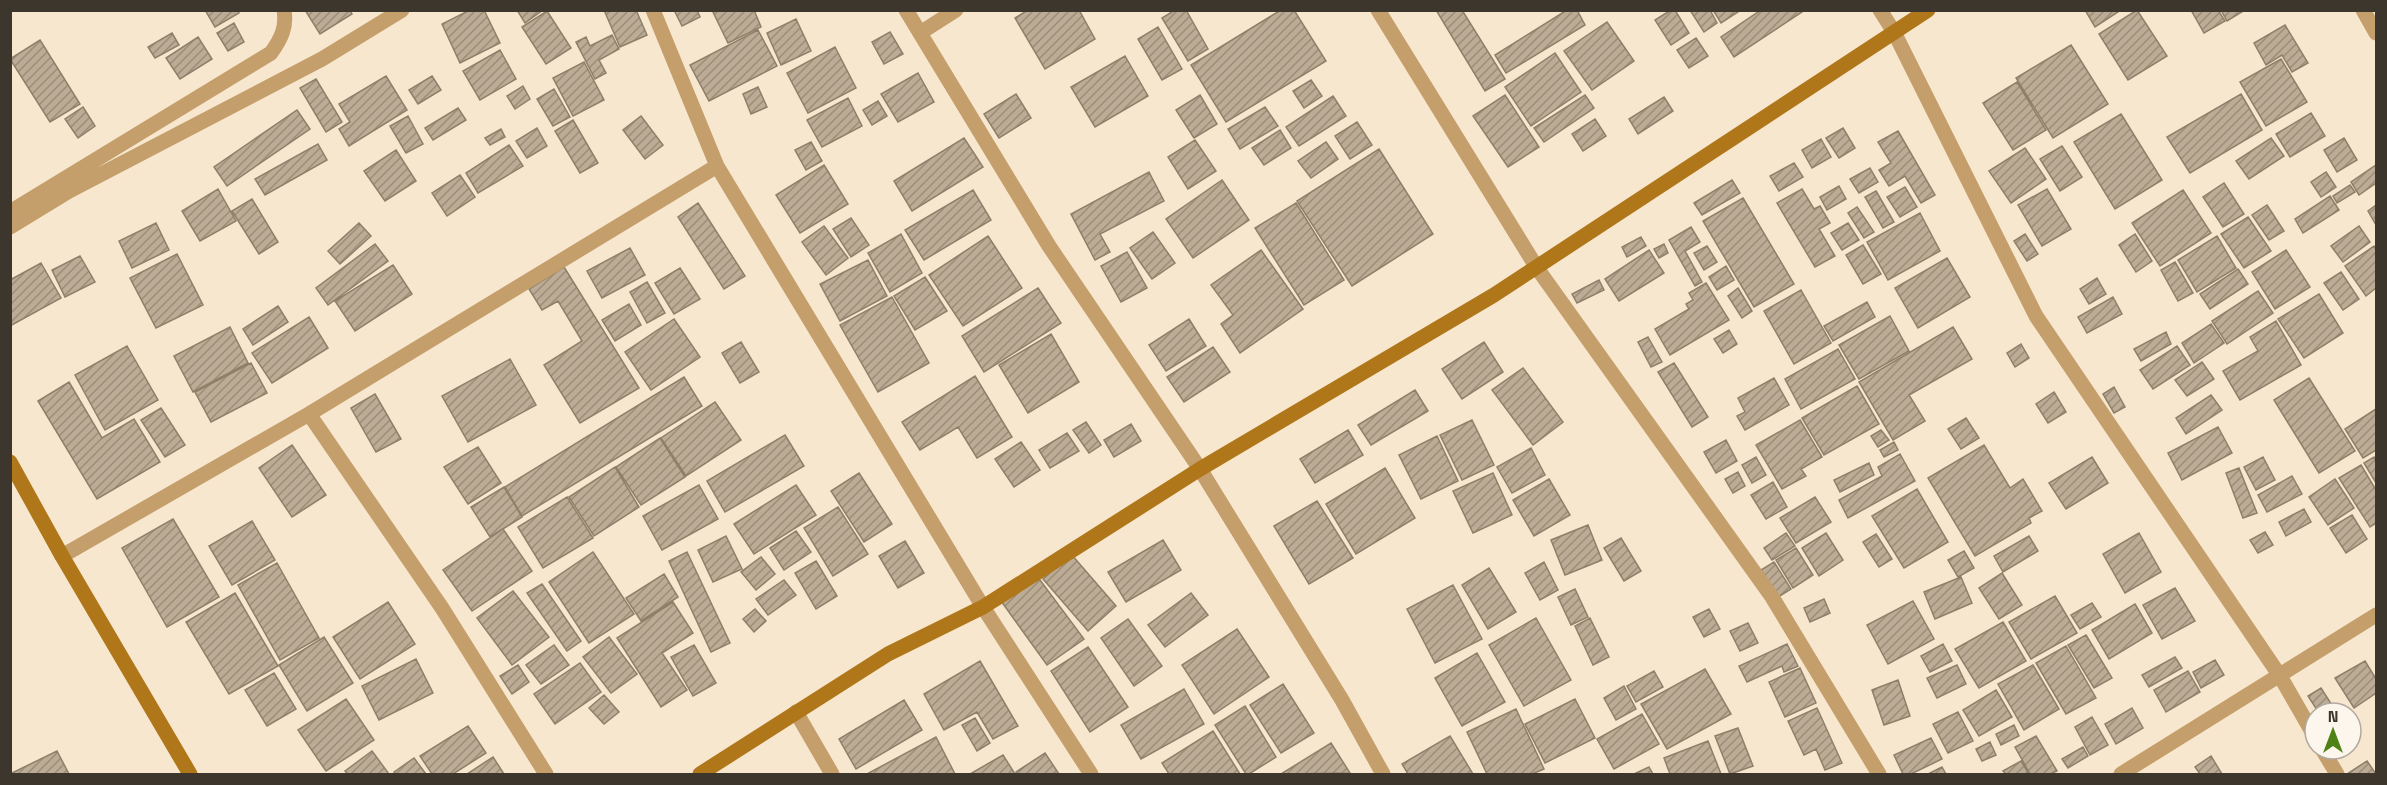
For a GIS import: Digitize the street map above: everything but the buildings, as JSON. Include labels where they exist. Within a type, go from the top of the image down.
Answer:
[{"type":"street","points":[[10,212],[271,53],[280,39],[286,22],[284,10]]},
{"type":"street","points":[[10,227],[69,191],[322,59],[402,10]]},
{"type":"street","points":[[653,10],[717,166],[982,607],[1091,774]]},
{"type":"street","points":[[906,10],[1049,246],[1200,469],[1342,700],[1383,774]]},
{"type":"street","points":[[920,33],[956,10]]},
{"type":"street","points":[[1378,10],[1537,268],[1772,597],[1879,774]]},
{"type":"street","points":[[1880,10],[1894,32],[2036,316],[2280,676],[2303,716]]},
{"type":"street","points":[[700,774],[888,654],[982,607],[1200,469],[1537,268],[1928,10]]},
{"type":"street","points":[[2363,10],[2376,33]]},
{"type":"street","points":[[62,556],[309,414],[717,166]]},
{"type":"street","points":[[309,414],[442,608],[546,774]]},
{"type":"street","points":[[10,462],[62,556],[190,774]]},
{"type":"street","points":[[2121,774],[2376,615]]},
{"type":"street","points":[[796,712],[832,774]]},
{"type":"street","points":[[2329,761],[2337,774]]}]
